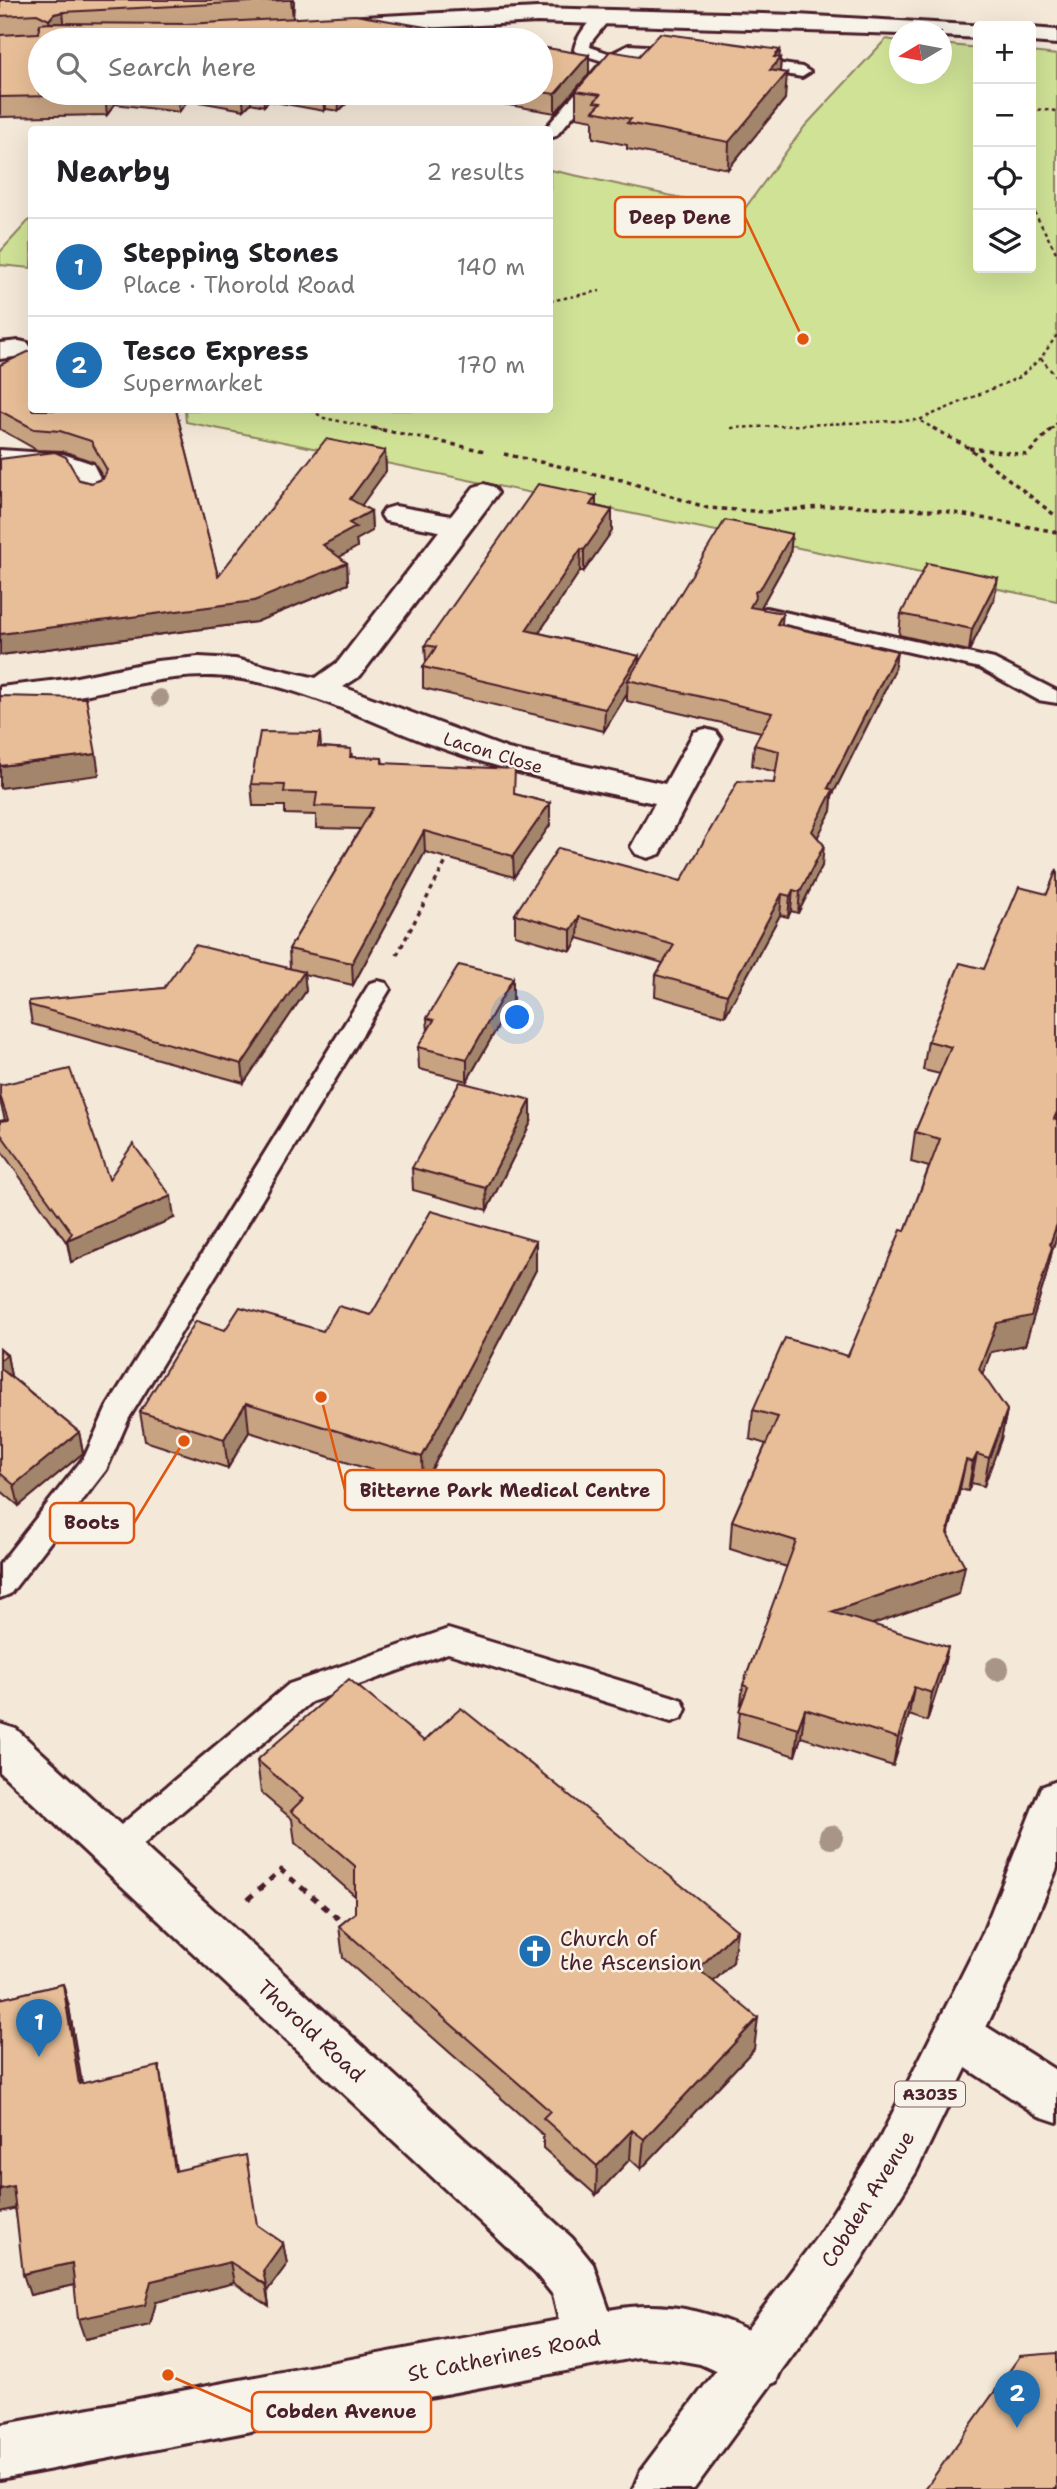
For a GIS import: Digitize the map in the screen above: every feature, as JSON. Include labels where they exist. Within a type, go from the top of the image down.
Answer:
[{"type":"street","points":[[323,26],[537,15],[603,17],[793,11],[973,30]]},
{"type":"street","points":[[1036,35],[1057,37]]},
{"type":"street","points":[[63,462],[96,446]]},
{"type":"street","points":[[0,458],[63,462],[83,470],[93,492]]},
{"type":"street","points":[[319,690],[349,669],[484,493]]},
{"type":"street","points":[[395,514],[458,526]]},
{"type":"street","name":"Lacon Close","points":[[0,696],[86,685],[163,668],[199,666],[252,672],[319,690],[472,748],[562,774],[673,796]]},
{"type":"street","points":[[648,847],[705,739]]},
{"type":"street","name":"Thorold Road","points":[[0,1743],[554,2256],[575,2282],[592,2339]]},
{"type":"street","name":"Cobden Avenue","points":[[660,2489],[757,2363],[835,2255],[898,2155],[959,2036],[1013,1918],[1057,1801]]},
{"type":"street","points":[[959,2036],[1057,2099]]},
{"type":"street","name":"St Catherines Road","points":[[0,2452],[639,2331],[685,2334],[723,2344],[757,2363]]},
{"type":"lane","points":[[603,17],[583,41],[582,50],[613,59]]},
{"type":"lane","points":[[553,129],[613,59],[629,50],[692,55]]},
{"type":"lane","points":[[733,61],[802,72]]},
{"type":"lane","points":[[766,614],[987,663],[1046,695],[1057,697]]},
{"type":"lane","points":[[0,1586],[96,1462],[117,1415],[378,989]]},
{"type":"lane","points":[[114,1850],[300,1693],[448,1641],[671,1709]]},
{"type":"path","points":[[1036,109],[1057,111]]},
{"type":"path","points":[[1033,210],[1057,254]]},
{"type":"path","points":[[553,299],[600,291]]},
{"type":"path","points":[[731,428],[919,419],[1020,377],[1041,358],[1057,335]]},
{"type":"path","points":[[1041,358],[1057,378]]},
{"type":"path","points":[[316,413],[324,418],[485,451]]},
{"type":"path","points":[[919,419],[968,448],[1057,517]]},
{"type":"path","points":[[968,448],[1027,455],[1057,423]]},
{"type":"path","points":[[498,453],[622,480],[708,508],[766,512],[842,505],[944,511],[1057,532]]},
{"type":"path","points":[[378,989],[419,917],[452,851]]},
{"type":"path","points":[[207,1935],[281,1870],[349,1928]]},
{"type":"green space","points":[[886,39],[889,39],[889,84],[952,84],[952,45],[973,47],[973,273],[1036,273],[1036,53],[1057,55],[1057,601],[186,422],[185,413],[553,413],[553,171],[743,211],[805,126]]},
{"type":"green space","points":[[28,221],[28,268],[0,265],[0,252]]},
{"type":"building","points":[[0,0],[286,0],[63,12],[54,14],[49,20],[37,14],[0,16]]},
{"type":"building","points":[[355,15],[431,28],[39,28],[40,24],[50,23],[186,24]]},
{"type":"building","points":[[660,33],[780,50],[774,57],[781,58],[770,70],[787,73],[729,142],[627,123],[631,119],[593,111],[601,103],[594,102],[600,95],[576,91],[610,51],[639,56]]},
{"type":"building","points":[[28,34],[28,96],[0,97],[0,35]]},
{"type":"building","points":[[553,49],[589,55],[555,94]]},
{"type":"building","points":[[28,352],[28,413],[177,413],[218,576],[326,439],[385,451],[350,499],[371,511],[349,523],[356,527],[323,545],[347,563],[254,601],[0,634],[0,459],[55,452],[66,457],[79,480],[91,483],[103,479],[107,470],[91,441],[60,431],[34,429],[0,411],[0,365]]},
{"type":"building","points":[[538,484],[596,496],[590,505],[612,510],[584,550],[581,549],[526,630],[639,656],[605,709],[423,667],[436,647],[425,645]]},
{"type":"building","points":[[725,520],[792,534],[762,586],[755,592],[756,596],[750,607],[783,613],[777,624],[897,651],[828,788],[833,790],[812,831],[824,845],[800,892],[793,890],[790,896],[782,894],[727,995],[656,975],[674,945],[579,917],[571,930],[515,914],[558,848],[681,881],[738,781],[774,783],[779,751],[754,745],[772,713],[628,680]]},
{"type":"building","points":[[927,563],[998,578],[972,629],[901,614]]},
{"type":"building","points":[[0,696],[86,698],[96,754],[0,766]]},
{"type":"building","points":[[260,732],[320,733],[318,747],[351,749],[350,757],[382,758],[382,763],[515,769],[514,794],[550,803],[513,856],[424,831],[352,963],[289,949],[373,808],[315,806],[317,793],[284,792],[285,785],[251,784]]},
{"type":"building","points":[[1057,869],[1057,1112],[1054,1119],[1057,1120],[1057,1224],[1031,1316],[997,1323],[979,1369],[1007,1410],[989,1458],[977,1454],[973,1462],[966,1460],[947,1533],[965,1566],[831,1612],[948,1647],[932,1693],[914,1687],[898,1738],[805,1709],[798,1728],[739,1711],[748,1687],[743,1685],[796,1541],[732,1521],[778,1417],[753,1410],[785,1338],[848,1356],[901,1230],[905,1231],[940,1139],[915,1132],[951,1047],[928,1041],[960,963],[984,969],[1019,887],[1047,894]]},
{"type":"building","points":[[195,945],[304,972],[242,1064],[29,1005],[29,1001],[164,988]]},
{"type":"building","points":[[459,965],[513,978],[467,1059],[418,1047],[434,1020],[427,1018]]},
{"type":"building","points":[[70,1069],[109,1179],[133,1144],[171,1196],[67,1240],[72,1233],[0,1133],[0,1121],[8,1120],[0,1095],[0,1085]]},
{"type":"building","points":[[460,1082],[531,1100],[486,1188],[412,1168]]},
{"type":"building","points":[[431,1211],[536,1241],[422,1457],[246,1403],[224,1439],[140,1412],[196,1321],[225,1330],[240,1307],[323,1331],[338,1306],[371,1315]]},
{"type":"building","points":[[0,1349],[7,1355],[0,1360]]},
{"type":"building","points":[[0,1368],[79,1432],[14,1485],[0,1473]]},
{"type":"building","name":"Church of the Ascension","points":[[349,1679],[424,1741],[461,1708],[737,1930],[698,1969],[758,2018],[644,2139],[632,2130],[597,2166],[543,2118],[550,2111],[339,1926],[355,1913],[355,1866],[291,1811],[303,1799],[257,1760]]},
{"type":"building","points":[[63,1984],[79,2084],[159,2066],[175,2171],[246,2155],[257,2225],[283,2243],[263,2271],[266,2285],[230,2262],[151,2281],[145,2305],[78,2319],[72,2263],[23,2274],[13,2186],[0,2189],[0,1999]]},
{"type":"building","points":[[1057,2353],[1057,2489],[925,2489],[1020,2356]]},
{"type":"place","name":"Deep Dene","points":[[803,339]]},
{"type":"place","name":"Bitterne Park Medical Centre","points":[[321,1397]]},
{"type":"place","name":"Boots","points":[[184,1441]]},
{"type":"place","name":"Church of the Ascension","points":[[535,1951]]},
{"type":"place","name":"Stepping Stones","points":[[39,2057]]},
{"type":"place","name":"Cobden Avenue","points":[[168,2375]]},
{"type":"place","name":"Tesco Express","points":[[1017,2428]]}]
